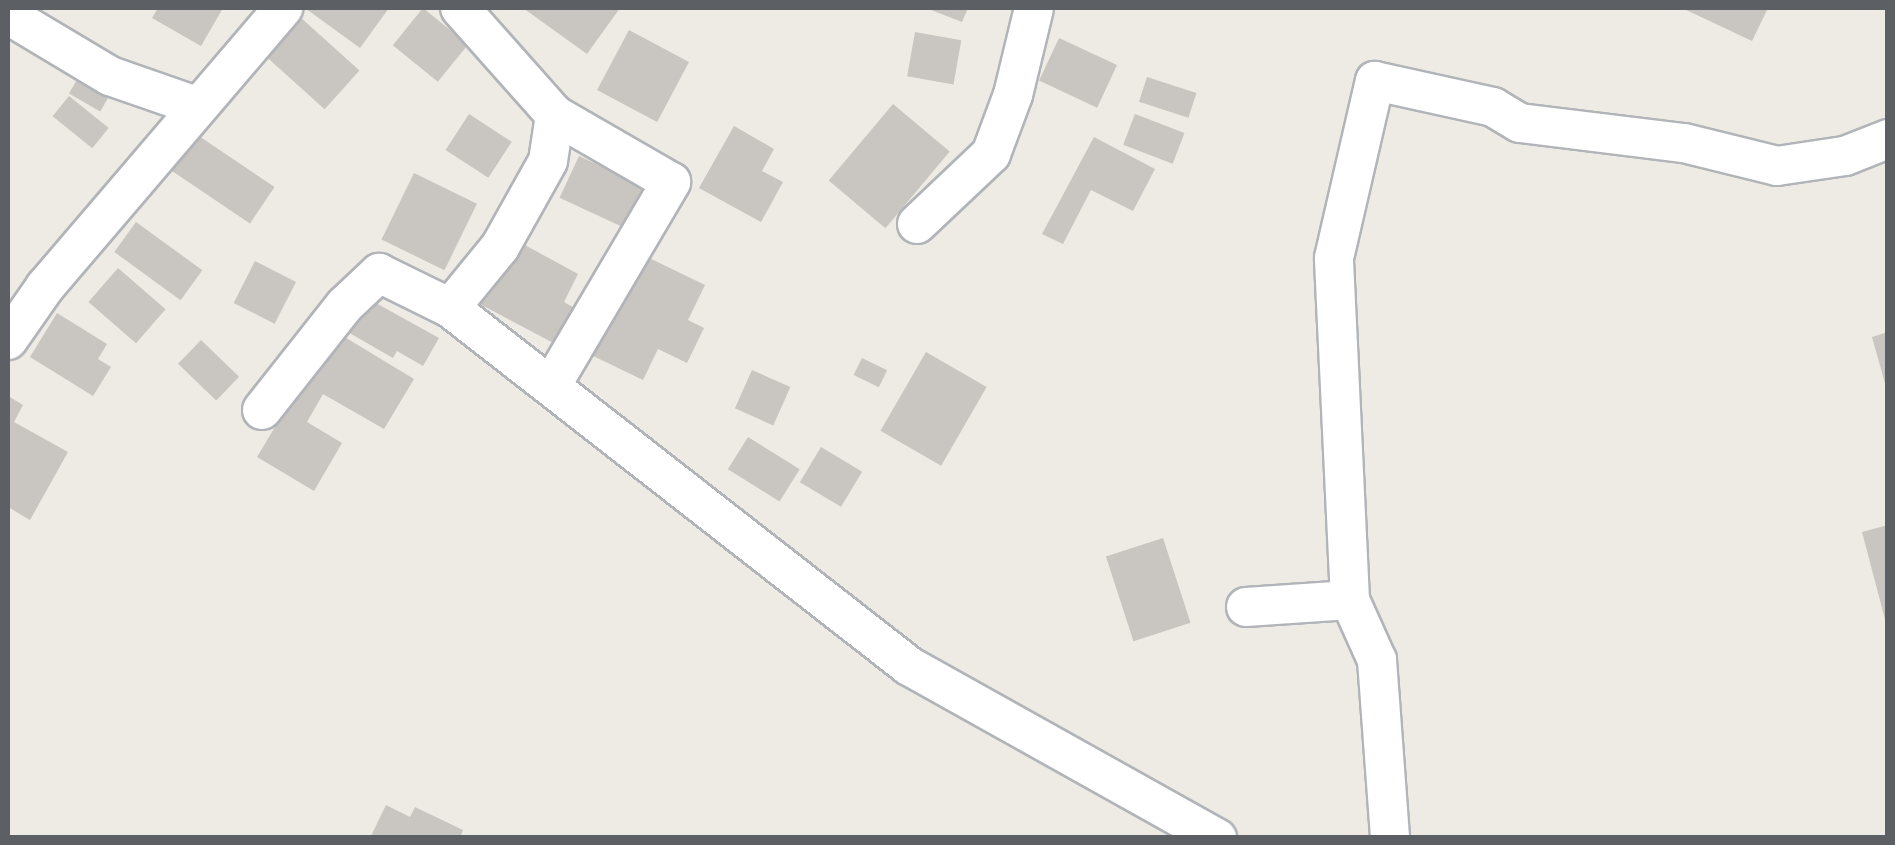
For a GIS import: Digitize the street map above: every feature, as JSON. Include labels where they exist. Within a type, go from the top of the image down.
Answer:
[{"type":"street","points":[[8,340],[196,106],[283,8]]},
{"type":"street","points":[[460,8],[555,115],[671,182],[551,386]]},
{"type":"street","points":[[917,224],[991,154],[1014,95],[1034,8]]},
{"type":"street","points":[[8,15],[110,76],[196,106]]},
{"type":"street","points":[[1390,838],[1378,660],[1350,600],[1334,258],[1375,81],[1493,107],[1520,123],[1684,143],[1777,166],[1845,156],[1888,139]]},
{"type":"street","points":[[450,308],[500,247],[538,178],[555,115]]},
{"type":"street","points":[[262,410],[344,305],[379,273],[450,308],[909,666],[1216,838]]},
{"type":"street","points":[[1246,607],[1350,600]]},
{"type":"building","points":[[158,8],[223,8],[201,46],[152,18]]},
{"type":"building","points":[[305,8],[389,8],[360,48]]},
{"type":"building","points":[[423,8],[468,45],[438,82],[393,45]]},
{"type":"building","points":[[523,8],[620,8],[587,54]]},
{"type":"building","points":[[926,8],[968,8],[962,22]]},
{"type":"building","points":[[1682,8],[1768,8],[1752,41]]},
{"type":"building","points":[[300,17],[359,71],[325,109],[265,56]]},
{"type":"building","points":[[629,30],[689,62],[657,122],[597,90]]},
{"type":"building","points":[[915,32],[961,40],[953,84],[907,76]]},
{"type":"building","points":[[1059,38],[1117,65],[1097,108],[1039,81]]},
{"type":"building","points":[[86,64],[117,82],[100,111],[69,93]]},
{"type":"building","points":[[1147,77],[1196,93],[1188,118],[1139,102]]},
{"type":"building","points":[[69,96],[109,128],[92,148],[53,116]]},
{"type":"building","points":[[893,104],[950,152],[885,228],[829,181]]},
{"type":"building","points":[[469,114],[512,142],[488,178],[446,150]]},
{"type":"building","points":[[1135,114],[1184,133],[1173,164],[1123,145]]},
{"type":"building","points":[[734,126],[774,149],[762,171],[783,182],[761,222],[699,188]]},
{"type":"building","points":[[190,130],[275,187],[250,224],[165,166]]},
{"type":"building","points":[[1094,137],[1155,169],[1133,211],[1091,190],[1063,244],[1042,234]]},
{"type":"building","points":[[579,156],[644,186],[625,228],[560,198]]},
{"type":"building","points":[[414,173],[477,204],[444,270],[382,240]]},
{"type":"building","points":[[136,222],[202,270],[181,300],[114,252]]},
{"type":"building","points":[[512,238],[578,274],[564,302],[578,310],[559,346],[478,303]]},
{"type":"building","points":[[641,254],[705,285],[688,320],[704,328],[687,363],[658,349],[643,380],[587,353]]},
{"type":"building","points":[[255,261],[296,282],[275,324],[234,303]]},
{"type":"building","points":[[118,268],[166,309],[136,343],[88,302]]},
{"type":"building","points":[[365,297],[439,338],[423,366],[397,351],[393,358],[346,331]]},
{"type":"building","points":[[57,313],[107,344],[98,359],[111,367],[93,396],[30,357]]},
{"type":"building","points":[[333,330],[414,379],[384,429],[323,394],[307,422],[342,443],[314,491],[257,457]]},
{"type":"building","points":[[1888,332],[1888,387],[1886,387],[1872,337]]},
{"type":"building","points":[[201,340],[239,377],[216,401],[178,364]]},
{"type":"building","points":[[926,352],[987,387],[941,466],[880,431]]},
{"type":"building","points":[[862,358],[887,370],[879,387],[854,375]]},
{"type":"building","points":[[752,370],[790,387],[773,425],[735,408]]},
{"type":"building","points":[[8,396],[23,405],[14,422],[68,452],[30,520],[8,507]]},
{"type":"building","points":[[748,437],[800,469],[780,502],[728,469]]},
{"type":"building","points":[[821,447],[862,472],[841,507],[800,482]]},
{"type":"building","points":[[1888,525],[1888,623],[1886,623],[1862,532]]},
{"type":"building","points":[[1163,538],[1191,623],[1133,641],[1106,557]]},
{"type":"building","points":[[386,805],[410,817],[415,807],[463,830],[460,838],[370,838]]}]
